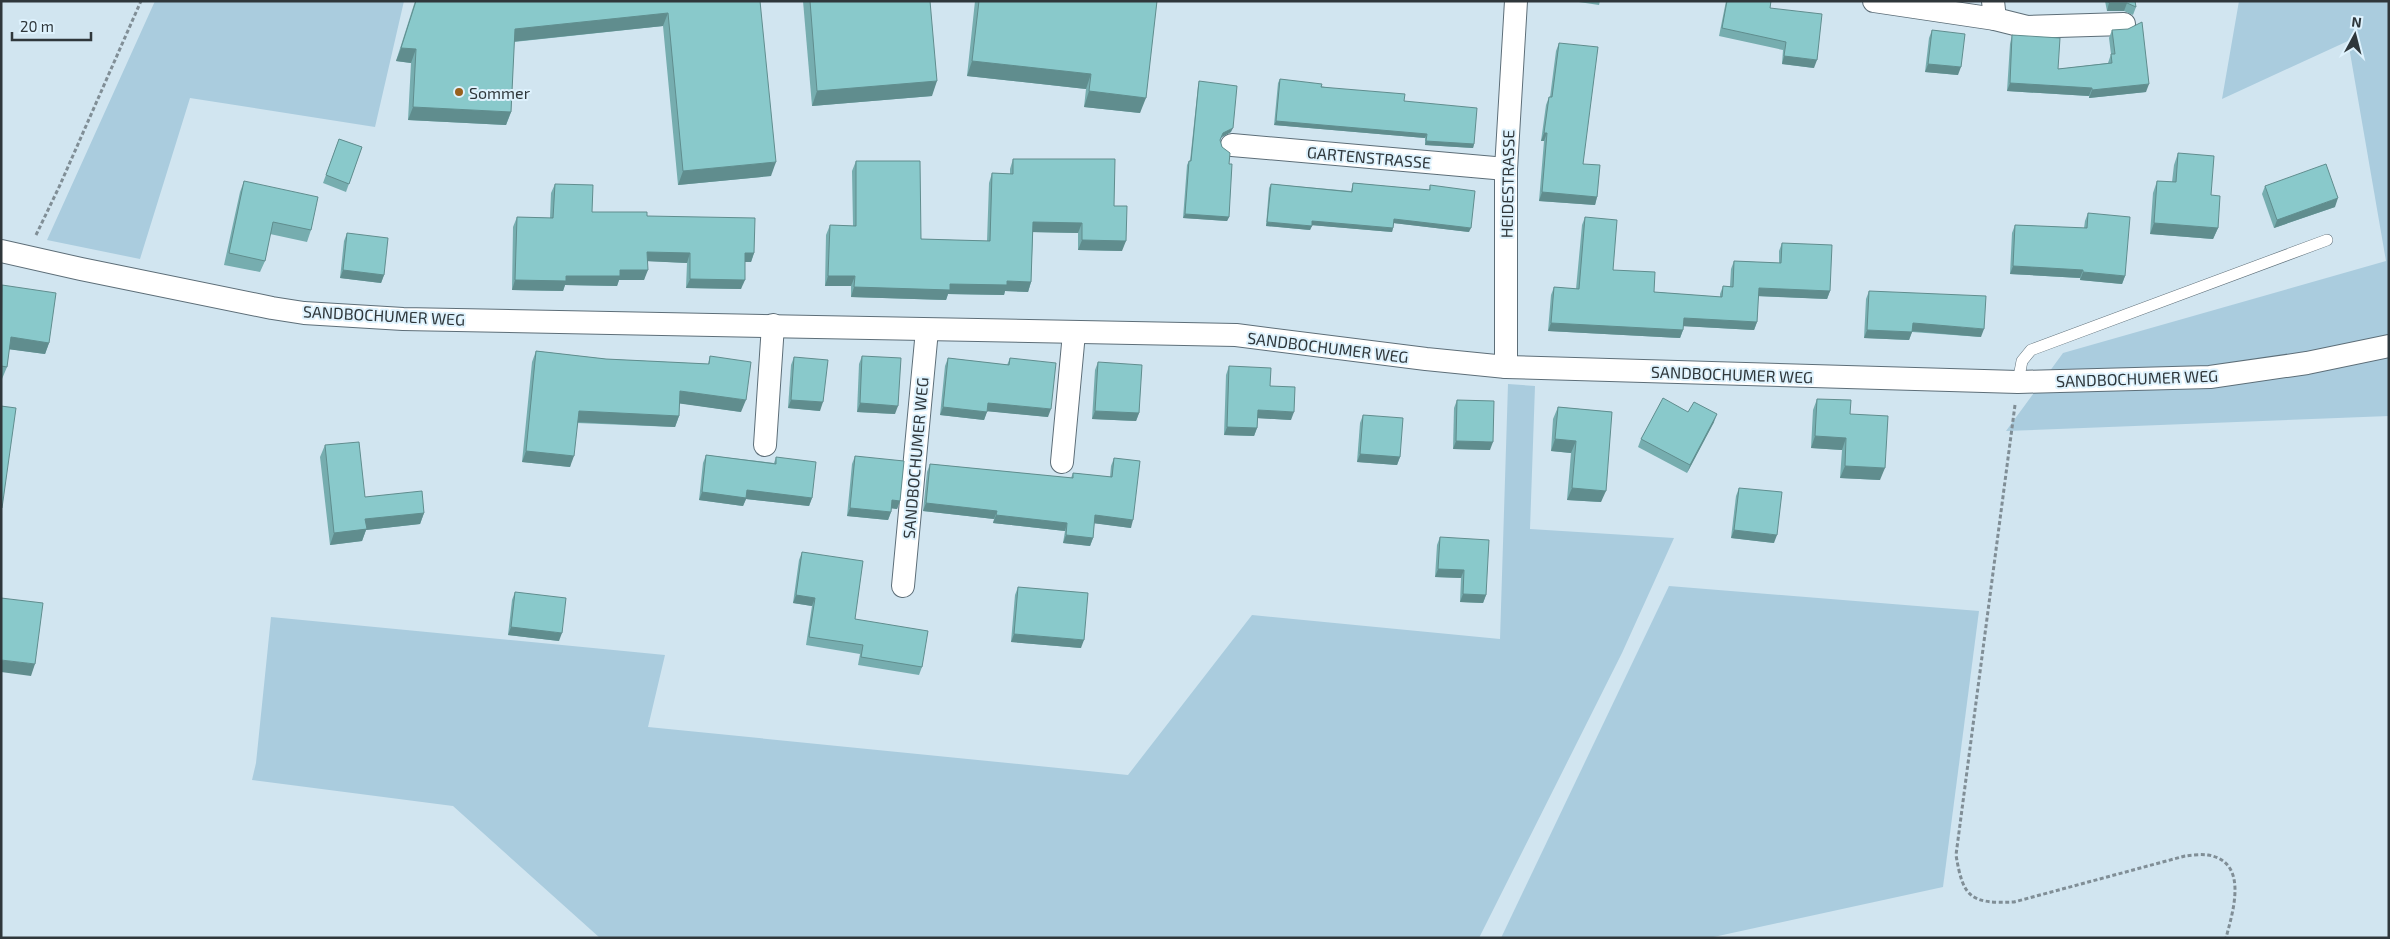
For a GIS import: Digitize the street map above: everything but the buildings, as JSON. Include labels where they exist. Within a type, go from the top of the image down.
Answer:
[{"type":"street","name":"HEIDESTRASSE","points":[[1506,367],[1506,169],[1516,1]]},
{"type":"street","points":[[1874,1],[1994,10],[2027,27],[2124,24]]},
{"type":"street","name":"GARTENSTRASSE","points":[[1232,145],[1506,169]]},
{"type":"street","name":"SANDBOCHUMER WEG","points":[[1,251],[196,293],[304,313],[403,319],[1236,335],[1506,367],[2018,382],[2210,377],[2307,363],[2389,346]]},
{"type":"street","points":[[764,445],[774,325]]},
{"type":"street","name":"SANDBOCHUMER WEG","points":[[903,586],[927,330]]},
{"type":"street","points":[[1062,462],[1074,333]]},
{"type":"lane","points":[[2018,382],[2022,361],[2031,350],[2327,240]]},
{"type":"path","points":[[27,257],[141,1]]},
{"type":"path","points":[[2018,382],[1956,855],[1961,882],[1972,896],[1989,903],[2014,902],[2185,856],[2208,855],[2222,860],[2232,870],[2236,885],[2226,938]]},
{"type":"shaded area","points":[[155,1],[404,1],[375,127],[190,98],[140,259],[47,240]]},
{"type":"shaded area","points":[[2239,1],[2389,1],[2389,416],[2006,431],[2063,353],[2386,261],[2348,41],[2222,99]]},
{"type":"shaded area","points":[[1508,384],[1535,386],[1530,529],[1674,538],[1622,653],[1479,938],[600,938],[453,806],[252,780],[256,763],[271,617],[665,655],[648,727],[1128,775],[1252,615],[1500,639]]},
{"type":"shaded area","points":[[1669,586],[1979,611],[1943,887],[1709,938],[1501,938]]},
{"type":"place","name":"Sommer","points":[[459,92]]}]
